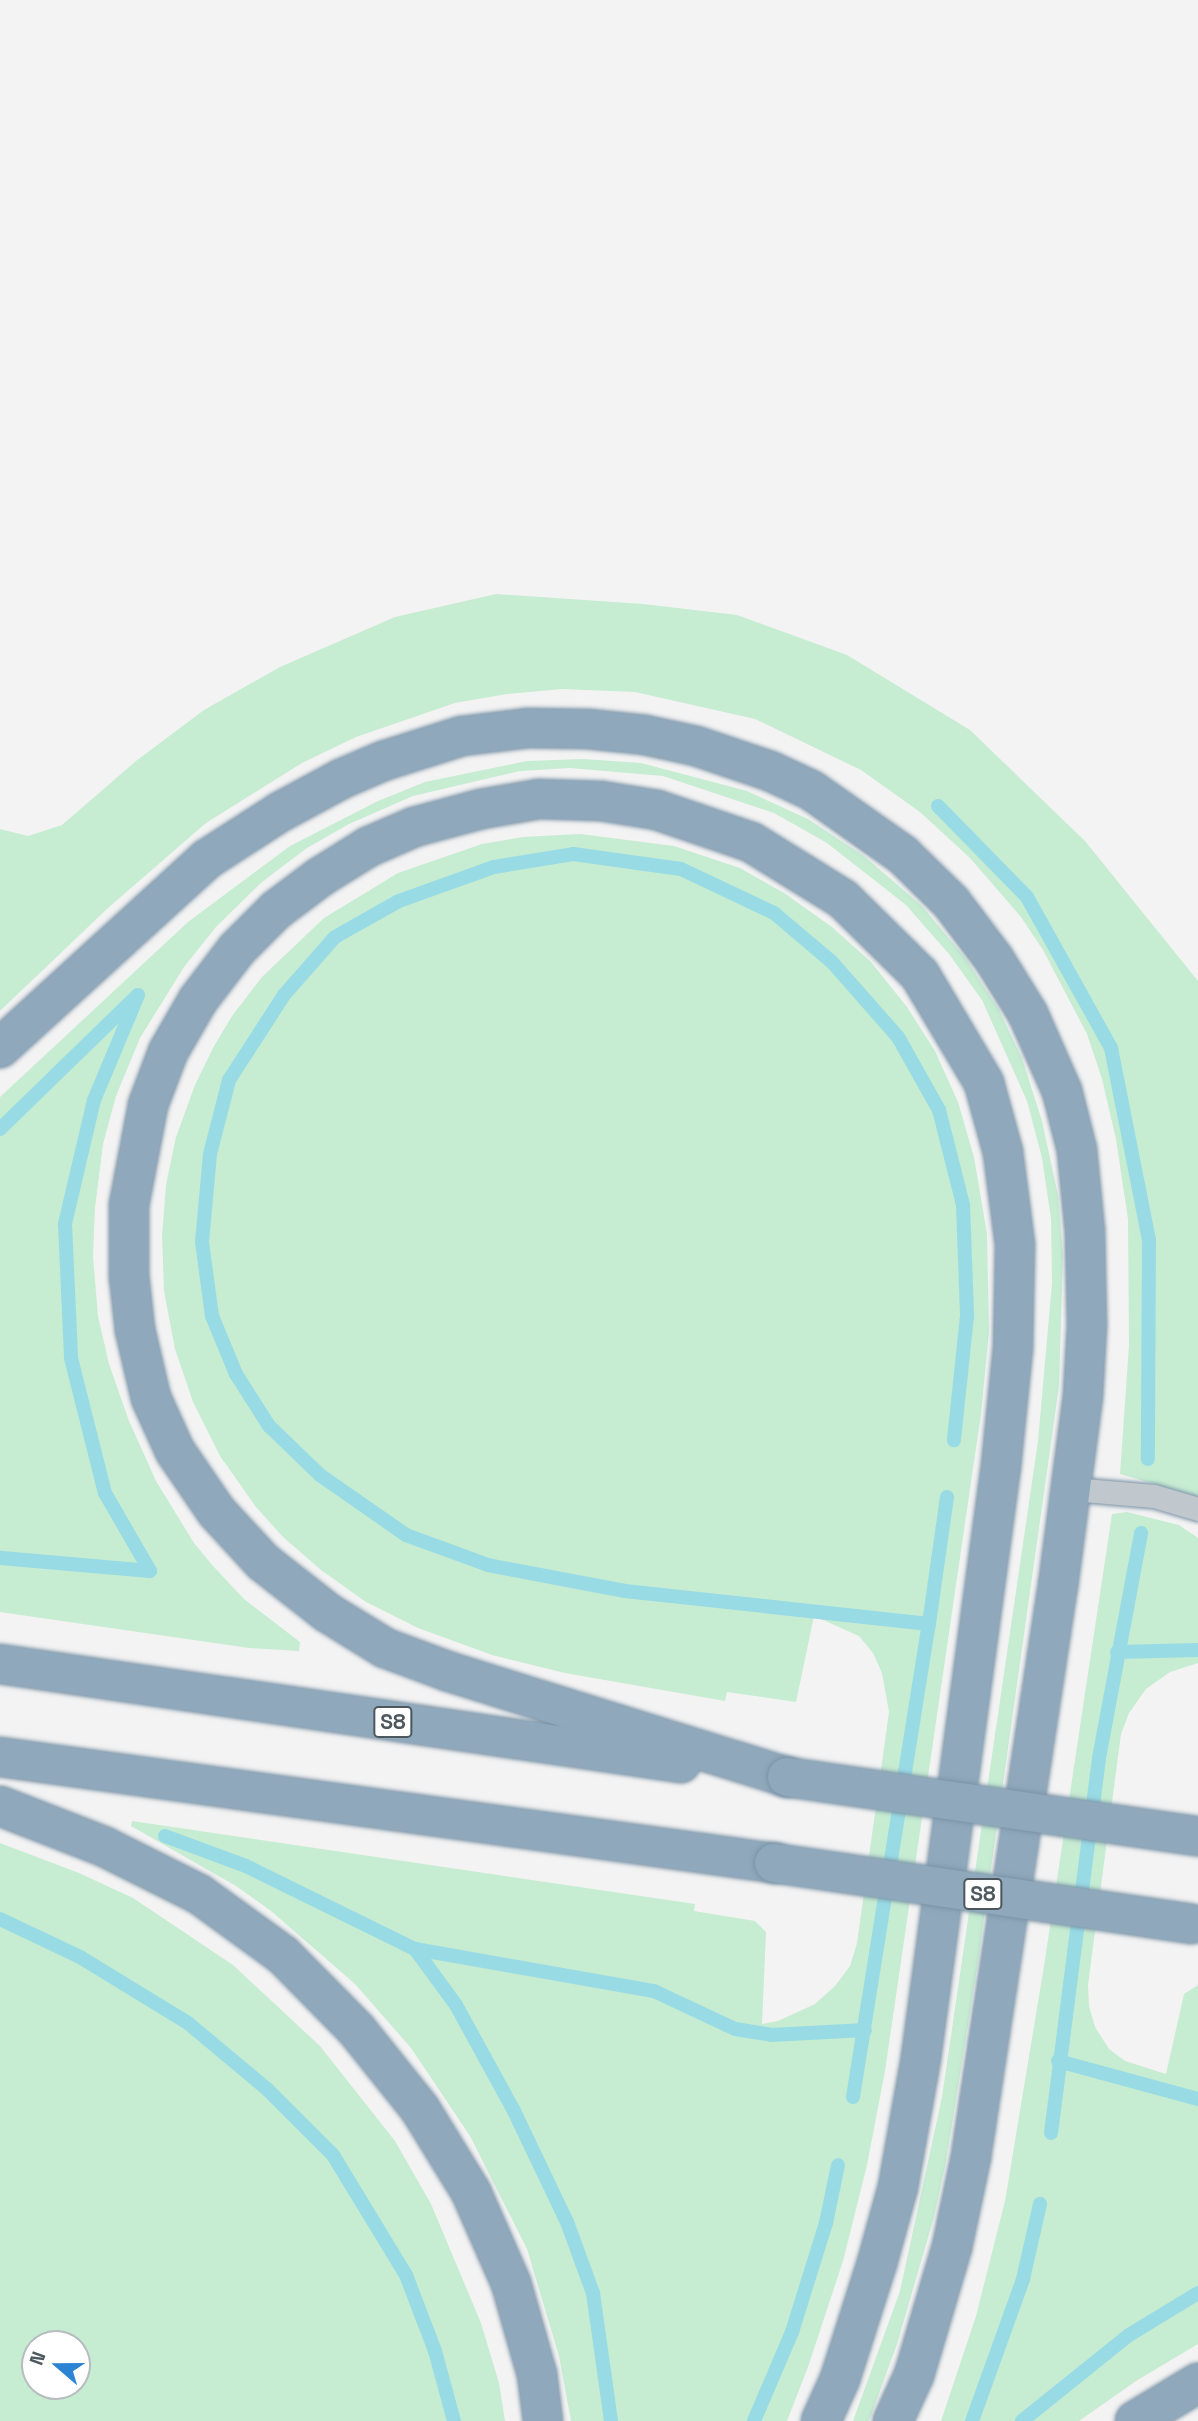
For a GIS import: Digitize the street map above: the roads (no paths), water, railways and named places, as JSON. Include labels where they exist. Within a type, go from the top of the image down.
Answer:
[{"type":"highway","points":[[0,1048],[207,859],[279,811],[383,761],[462,736],[528,728],[645,734],[696,746],[770,771],[811,790],[903,855],[951,902],[994,959],[1028,1014],[1062,1091],[1077,1150],[1084,1231],[1087,1325],[1083,1396],[1072,1489],[971,2157],[952,2247],[914,2375],[893,2421]]},
{"type":"highway","points":[[787,1777],[447,1671],[385,1648],[328,1613],[263,1562],[225,1521],[175,1451],[151,1398],[135,1330],[129,1276],[129,1205],[148,1105],[168,1052],[198,1000],[237,949],[276,911],[339,865],[414,827],[481,809],[539,799],[601,801],[657,810],[751,842],[843,899],[920,975],[984,1083],[1003,1152],[1015,1245],[1013,1349],[999,1480],[921,2058],[898,2187],[884,2238],[840,2379],[821,2421]]},
{"type":"highway","name":"S8","points":[[0,1664],[1198,1836]]},
{"type":"highway","name":"S8","points":[[0,1757],[774,1863],[1195,1924]]},
{"type":"highway","points":[[0,1806],[105,1847],[199,1894],[283,1955],[356,2029],[420,2109],[471,2192],[511,2283],[537,2374],[543,2421]]},
{"type":"highway","points":[[1135,2421],[1198,2383]]},
{"type":"lane","points":[[1072,1489],[1154,1496],[1198,1508]]},
{"type":"waterway","points":[[938,806],[1027,897],[1111,1048],[1149,1240],[1148,1459]]},
{"type":"waterway","points":[[947,1497],[929,1624],[625,1591],[488,1565],[406,1535],[320,1475],[269,1426],[236,1374],[212,1316],[202,1242],[210,1154],[229,1080],[284,995],[335,937],[399,901],[494,867],[573,854],[681,869],[774,913],[832,962],[898,1037],[939,1110],[963,1205],[967,1316],[954,1440]]},
{"type":"waterway","points":[[0,1129],[138,995],[94,1100],[65,1224],[71,1358],[105,1493],[150,1571],[0,1558]]},
{"type":"waterway","points":[[1051,2133],[1099,1758],[1141,1533]]},
{"type":"waterway","points":[[853,2097],[929,1624]]},
{"type":"waterway","points":[[1117,1652],[1198,1650]]},
{"type":"waterway","points":[[165,1836],[246,1866],[415,1949],[654,1991],[735,2029],[771,2035],[865,2030]]},
{"type":"waterway","points":[[0,1919],[80,1957],[188,2023],[267,2089],[333,2155],[406,2275],[435,2351],[454,2421]]},
{"type":"waterway","points":[[415,1949],[456,2005],[514,2111],[567,2222],[593,2293],[611,2421]]},
{"type":"waterway","points":[[1058,2061],[1198,2099]]},
{"type":"waterway","points":[[754,2421],[792,2332],[826,2223],[838,2165]]},
{"type":"waterway","points":[[972,2421],[1023,2279],[1040,2204]]},
{"type":"waterway","points":[[1022,2421],[1129,2335],[1198,2293]]}]
